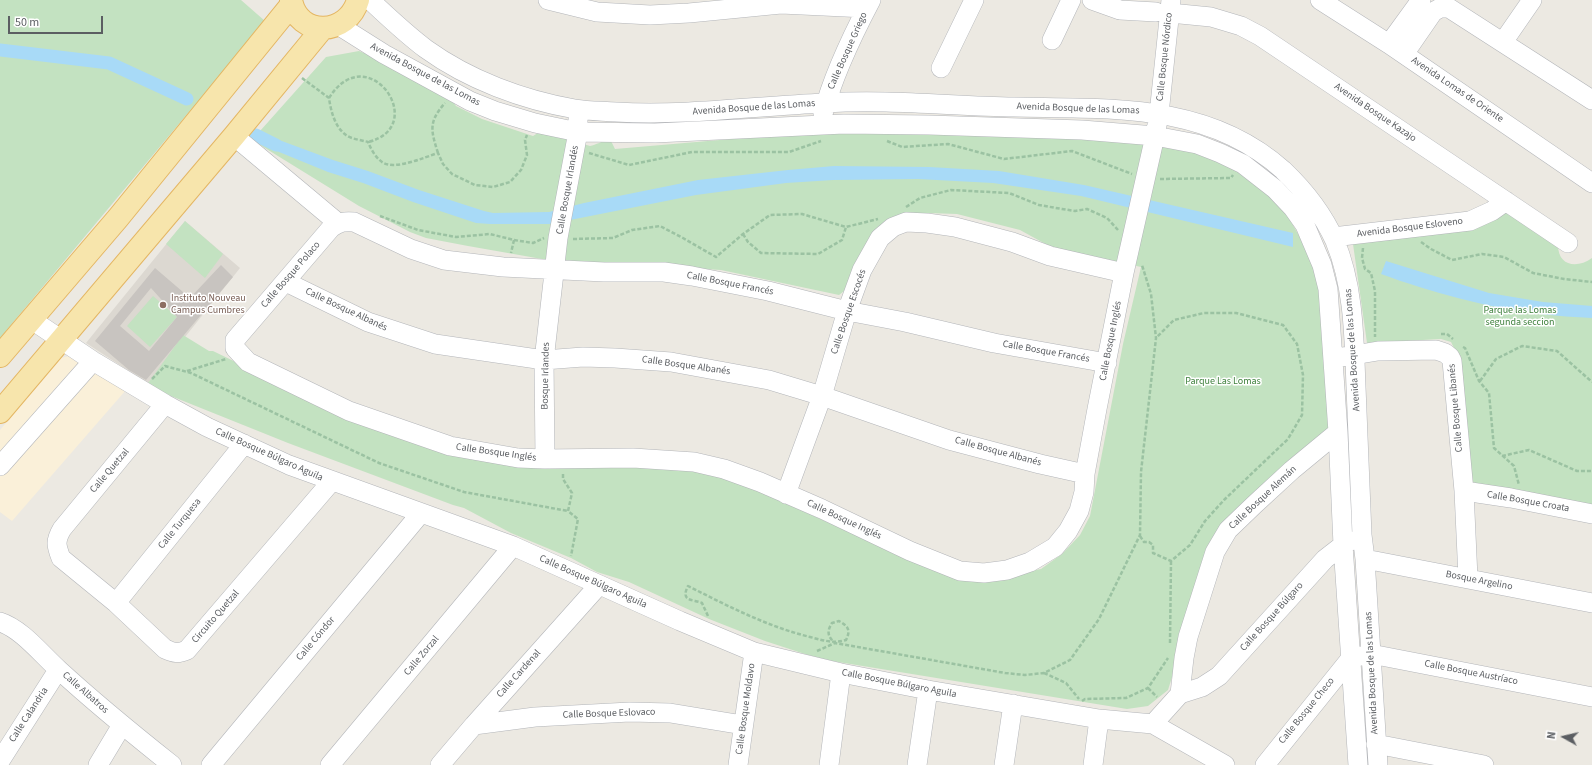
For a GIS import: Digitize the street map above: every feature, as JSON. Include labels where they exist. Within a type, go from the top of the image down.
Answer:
[{"type":"main road","points":[[0,412],[234,136],[289,68],[330,27],[347,20],[354,11],[358,0]]},
{"type":"main road","points":[[0,356],[118,218],[291,2],[300,18],[308,24],[330,27]]},
{"type":"main road","points":[[118,218],[145,241]]},
{"type":"street","name":"Avenida Bosque de las Lomas","points":[[370,0],[424,48],[444,61],[503,90],[534,100],[577,110],[676,113],[826,102],[890,101],[932,104],[1125,109],[1194,121],[1217,129],[1249,145],[1269,159],[1299,185],[1314,204],[1334,237],[1347,274],[1352,317],[1362,535],[1365,559],[1378,765]]},
{"type":"street","points":[[548,0],[597,12],[650,15],[692,7],[782,2],[869,4]]},
{"type":"street","points":[[940,68],[974,0]]},
{"type":"street","points":[[1052,40],[1071,0]]},
{"type":"street","name":"Avenida Bosque Kazajo","points":[[1092,0],[1120,10],[1166,8],[1211,17],[1241,26],[1260,36],[1506,201],[1527,217],[1568,243]]},
{"type":"street","points":[[1309,0],[1320,0]]},
{"type":"street","name":"Avenida Lomas de Oriente","points":[[1320,0],[1397,49],[1592,183]]},
{"type":"street","points":[[1397,49],[1421,0]]},
{"type":"street","points":[[1503,42],[1532,0]]},
{"type":"street","name":"Calle Bosque Griego","points":[[822,132],[826,102],[840,65],[869,4]]},
{"type":"street","points":[[1397,49],[1432,12],[1445,4],[1503,42],[1590,95]]},
{"type":"street","name":"Calle Bosque Nórdico","points":[[1155,136],[1159,114],[1166,8]]},
{"type":"street","name":"Avenida Bosque de las Lomas","points":[[330,27],[470,100],[577,140],[728,128],[822,132],[844,124],[1082,130],[1155,136],[1197,144],[1243,164],[1275,189],[1293,208],[1305,225],[1322,265],[1328,290],[1358,765]]},
{"type":"street","points":[[384,54],[401,28]]},
{"type":"street","points":[[929,125],[932,104]]},
{"type":"street","name":"Calle Bosque Irlandés","points":[[555,269],[558,238],[577,140],[577,110]]},
{"type":"street","name":"Calle Bosque Francés","points":[[234,136],[346,222],[411,249],[444,260],[503,267],[604,272],[664,272],[692,276],[768,290],[847,311],[905,322],[994,343],[1106,363]]},
{"type":"street","name":"Calle Bosque Inglés","points":[[237,347],[248,362],[349,411],[450,446],[518,458],[633,458],[694,462],[724,468],[822,509],[910,552],[960,571],[984,573],[1008,570],[1030,562],[1055,547],[1068,531],[1079,511],[1084,492],[1085,474],[1124,273],[1155,136]]},
{"type":"street","name":"Avenida Bosque Esloveno","points":[[1334,237],[1470,221],[1492,211],[1506,201]]},
{"type":"street","name":"Calle Bosque Polaco","points":[[237,347],[286,282],[331,228],[346,222]]},
{"type":"street","name":"Calle Bosque Escocés","points":[[786,494],[822,396],[847,311],[862,270],[880,238],[893,227],[906,222],[927,222],[955,227],[1012,242],[1050,256],[1124,273]]},
{"type":"street","name":"Bosque Irlandes","points":[[554,459],[544,360],[555,269]]},
{"type":"street","name":"Calle Bosque Albanés","points":[[286,282],[368,322],[428,342],[544,360],[583,357],[671,362],[769,380],[822,396],[949,440],[1040,464],[1085,474]]},
{"type":"street","name":"Calle Bosque Búlgaro Aguila","points":[[32,320],[93,361],[165,404],[207,427],[289,465],[331,482],[513,546],[754,652],[841,673],[928,690],[1099,719],[1153,724]]},
{"type":"street","name":"Calle Bosque Libanés","points":[[1333,358],[1378,351],[1436,350],[1446,353],[1450,357],[1452,362],[1464,491],[1468,578]]},
{"type":"street","points":[[0,466],[93,361]]},
{"type":"street","name":"Calle Quetzal","points":[[57,538],[62,529],[165,404]]},
{"type":"street","name":"Calle Bosque Alemán","points":[[1180,694],[1188,637],[1215,552],[1228,530],[1292,470],[1338,432]]},
{"type":"street","name":"Calle Turquesa","points":[[116,603],[244,444]]},
{"type":"street","name":"Circuito Quetzal","points":[[57,538],[57,549],[61,558],[116,603],[165,649],[178,654],[187,650],[331,482]]},
{"type":"street","name":"Calle Bosque Croata","points":[[1464,491],[1511,498],[1592,514]]},
{"type":"street","name":"Calle Cóndor","points":[[211,765],[421,513]]},
{"type":"street","name":"Calle Bosque Búlgaro","points":[[1180,694],[1202,687],[1219,676],[1325,559],[1343,545],[1362,535]]},
{"type":"street","name":"Calle Zorzal","points":[[330,765],[513,546]]},
{"type":"street","name":"Bosque Argelino","points":[[1365,559],[1590,599]]},
{"type":"street","name":"Calle Cardenal","points":[[440,765],[599,585]]},
{"type":"street","name":"Calle Albatros","points":[[0,622],[12,627],[58,670],[122,725],[172,765]]},
{"type":"street","name":"Calle Bosque Moldavo","points":[[738,765],[754,652]]},
{"type":"street","name":"Calle Bosque Austríaco","points":[[1351,658],[1371,654],[1592,697]]},
{"type":"street","name":"Calle Bosque Checo","points":[[1264,765],[1351,658]]},
{"type":"street","name":"Calle Calandria","points":[[0,761],[58,670]]},
{"type":"street","points":[[828,765],[841,673]]},
{"type":"street","points":[[916,765],[928,690]]},
{"type":"street","points":[[1180,694],[1153,724],[1225,765]]},
{"type":"street","points":[[1004,765],[1013,704]]},
{"type":"street","name":"Calle Bosque Eslovaco","points":[[474,725],[535,717],[630,712],[670,713],[743,725]]},
{"type":"street","points":[[1093,765],[1099,719]]},
{"type":"street","points":[[98,765],[122,725]]},
{"type":"street","points":[[1376,744],[1484,765]]},
{"type":"path","points":[[289,68],[329,98],[333,117],[338,126],[347,136],[368,142],[376,140],[384,135],[394,121],[395,113],[393,102],[386,89],[363,77],[354,77],[345,81],[337,87],[329,98]]},
{"type":"path","points":[[455,93],[437,113],[433,122],[432,133],[442,164],[452,174],[475,185],[493,186],[510,182],[521,170],[527,155],[526,140],[528,132]]},
{"type":"path","points":[[577,140],[629,165],[692,152],[789,152],[822,132]]},
{"type":"path","points":[[883,139],[902,147],[948,144],[1004,159],[1072,151],[1146,179],[1231,178],[1239,171],[1243,164]]},
{"type":"path","points":[[368,142],[372,151],[382,163],[393,165],[415,161],[438,153]]},
{"type":"path","points":[[901,210],[920,198],[951,190],[1009,193],[1039,204],[1062,210],[1075,211],[1087,209]]},
{"type":"path","points":[[377,215],[418,230],[456,237],[490,234],[533,243],[541,239],[558,238],[579,240],[613,238],[632,230],[660,226],[716,257],[770,214],[802,214],[846,227],[880,218]]},
{"type":"path","points":[[743,234],[748,242],[761,253],[818,254],[842,240],[846,227]]},
{"type":"path","points":[[1416,238],[1431,249],[1452,260],[1482,254],[1504,257],[1532,274],[1592,282]]},
{"type":"path","points":[[503,267],[510,254],[514,240]]},
{"type":"path","points":[[1365,242],[1362,258],[1365,269],[1371,274],[1375,291],[1375,334],[1378,351]]},
{"type":"path","points":[[1156,338],[1174,320],[1204,313],[1236,313],[1283,325],[1297,344],[1304,375],[1302,415],[1288,439],[1224,500],[1205,521],[1190,545],[1170,560]]},
{"type":"path","points":[[1479,381],[1496,359],[1522,346],[1557,351],[1592,382]]},
{"type":"path","points":[[185,371],[218,362],[237,347]]},
{"type":"path","points":[[142,391],[165,366],[191,372],[379,463],[464,492],[568,511],[578,519],[568,570]]},
{"type":"path","points":[[1502,456],[1529,450],[1577,472],[1592,471]]},
{"type":"path","points":[[554,459],[563,479],[572,492],[568,511]]},
{"type":"path","points":[[1140,535],[1144,542],[1149,542],[1153,545],[1153,553],[1170,560]]},
{"type":"path","points":[[1170,560],[1170,648]]},
{"type":"path","points":[[708,633],[709,619],[707,611],[702,603],[690,601],[687,598],[685,591],[688,586],[750,617],[787,631],[835,643],[846,640],[849,630],[846,625],[839,621],[832,623],[828,630],[828,634],[835,643]]},
{"type":"path","points":[[1044,673],[1066,683],[1081,702],[1085,699],[1126,698],[1148,688],[1170,656]]},
{"type":"shaded area","name":"Instituto Nouveau Campus Cumbres","points":[[185,221],[240,268],[146,386],[129,371],[86,343]]},
{"type":"shaded area","points":[[73,355],[126,390],[12,521],[0,512],[0,430],[61,358]]},
{"type":"green space","points":[[0,0],[241,0],[265,21],[0,338]]},
{"type":"green space","name":"Parque Las Lomas","points":[[359,51],[404,70],[450,98],[456,106],[482,119],[533,136],[541,131],[590,146],[610,139],[615,149],[824,131],[1088,135],[1178,144],[1239,171],[1260,186],[1285,211],[1315,264],[1323,299],[1332,416],[1328,428],[1319,440],[1242,511],[1177,661],[1168,690],[1148,706],[1127,709],[832,661],[765,641],[709,619],[629,582],[597,572],[571,558],[511,533],[464,508],[288,443],[146,386],[183,335],[209,351],[213,351],[316,401],[532,468],[548,469],[611,464],[682,469],[732,479],[938,572],[987,580],[1041,569],[1062,554],[1080,535],[1090,516],[1123,344],[1141,267],[1051,247],[1020,230],[957,214],[928,213],[904,216],[848,288],[839,295],[721,270],[542,259],[426,238],[410,232],[359,206],[252,140],[326,57]]},
{"type":"green space","name":"Parque las Lomas segunda seccion","points":[[1504,209],[1558,245],[1561,257],[1569,264],[1580,264],[1592,258],[1592,505],[1517,492],[1467,481],[1457,354],[1451,342],[1441,339],[1367,343],[1353,244],[1411,233]]},
{"type":"green space","points":[[185,221],[223,254],[205,278],[166,244]]},
{"type":"green space","points":[[153,296],[177,317],[150,347],[127,326]]},
{"type":"water","points":[[263,134],[419,190],[493,213],[549,212],[584,203],[698,180],[788,170],[834,166],[929,167],[999,171],[1084,185],[1293,233],[1293,247],[1081,196],[993,183],[918,179],[833,180],[786,183],[696,195],[550,224],[476,223],[328,172],[257,143]]},
{"type":"water","points":[[1386,261],[1489,293],[1543,302],[1592,306],[1592,318],[1553,315],[1501,308],[1439,293],[1381,274]]},
{"type":"building","points":[[221,265],[233,277],[146,380],[129,370],[95,341],[155,268],[190,298]],"holes":[[[151,288],[177,317],[149,351],[120,326]]]},
{"type":"waterway","points":[[0,50],[109,63],[187,99]]},
{"type":"waterway","points":[[256,135],[276,145]]},
{"type":"place","name":"Instituto Nouveau Campus Cumbres","points":[[163,305]]}]
